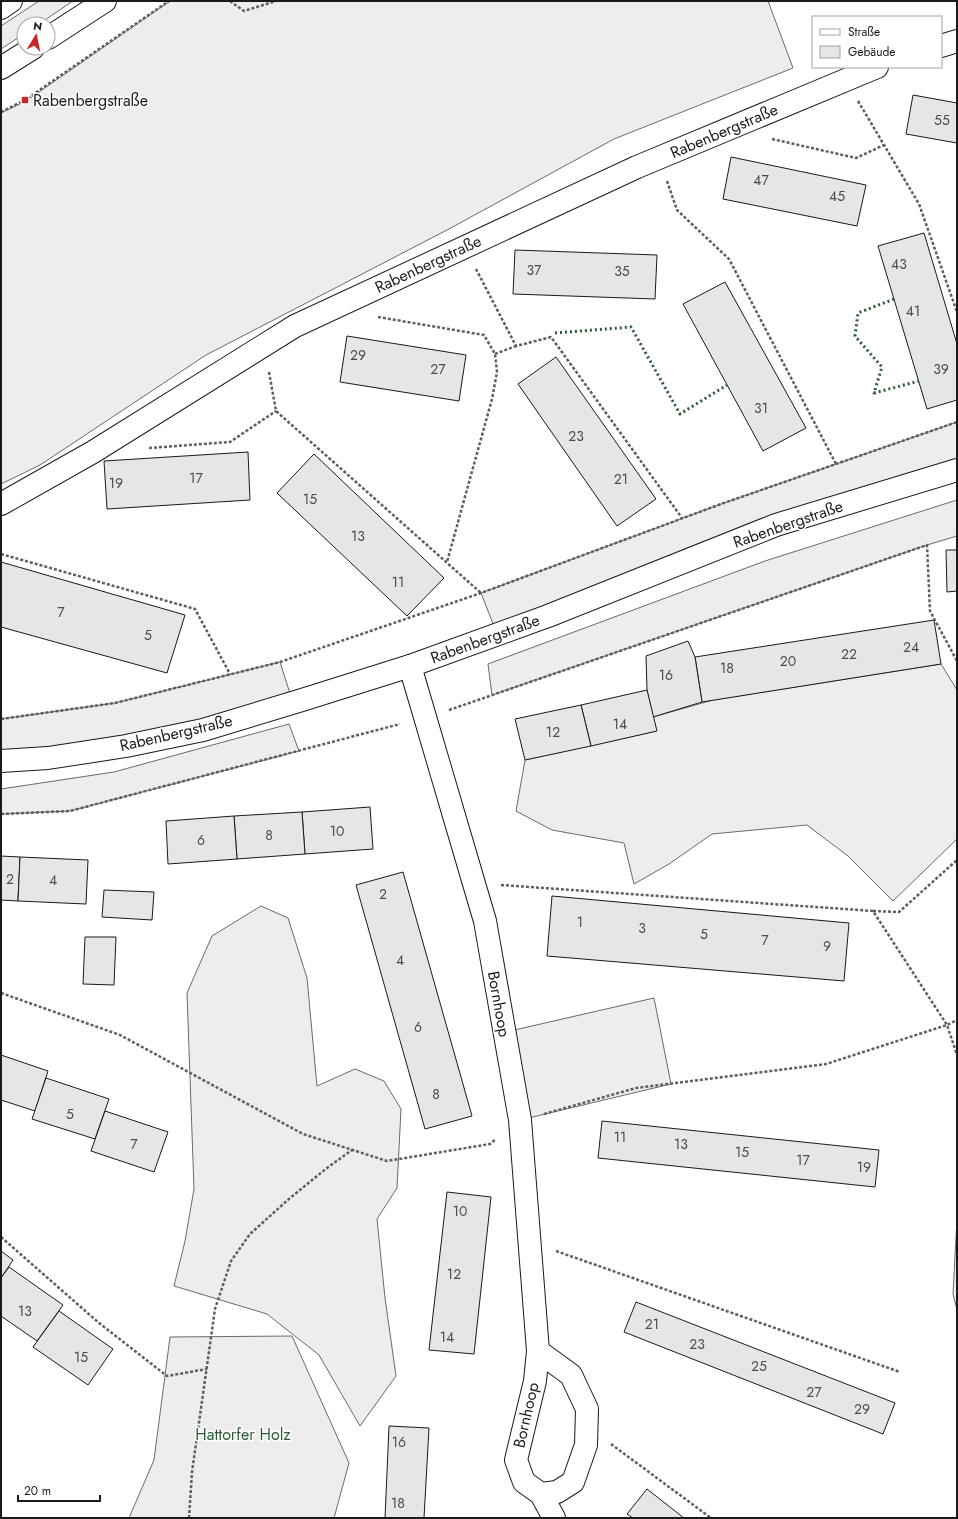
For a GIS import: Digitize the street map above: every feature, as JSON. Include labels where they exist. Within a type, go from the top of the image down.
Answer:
[{"type":"street","points":[[1,8],[11,1]]},
{"type":"street","points":[[56,33],[105,1]]},
{"type":"street","points":[[942,46],[957,41]]},
{"type":"street","points":[[1,68],[20,56]]},
{"type":"street","name":"Rabenbergstraße","points":[[1,504],[93,452],[295,326],[660,158],[875,68]]},
{"type":"street","name":"Rabenbergstraße","points":[[1,761],[48,758],[126,746],[203,730],[410,666],[548,616],[776,525],[957,470]]},
{"type":"street","name":"Bornhoop","points":[[410,666],[485,921],[520,1120],[538,1351],[535,1381],[516,1460],[524,1482],[540,1494],[554,1518]]},
{"type":"street","points":[[538,1351],[571,1375],[587,1409],[586,1445],[573,1482],[557,1492],[540,1494]]},
{"type":"path","points":[[1,112],[25,100],[169,1]]},
{"type":"path","points":[[230,1],[244,11],[276,1]]},
{"type":"path","points":[[846,80],[919,204],[957,312]]},
{"type":"path","points":[[766,138],[856,158],[884,145]]},
{"type":"path","points":[[660,158],[677,210],[729,259],[836,464]]},
{"type":"path","points":[[465,247],[516,346]]},
{"type":"path","points":[[378,317],[484,335],[495,354],[497,372],[492,399],[447,562]]},
{"type":"path","points":[[495,354],[516,346],[551,337],[682,518]]},
{"type":"path","points":[[263,345],[276,411],[481,593]]},
{"type":"path","points":[[146,448],[230,442],[276,411]]},
{"type":"path","points":[[1,719],[115,702],[280,662],[481,593],[682,518],[957,422]]},
{"type":"path","points":[[1,814],[70,811],[426,718],[927,545],[930,612],[957,661]]},
{"type":"path","points":[[1,554],[195,609],[230,674]]},
{"type":"path","points":[[474,883],[899,912],[957,860]]},
{"type":"path","points":[[873,911],[947,1025],[957,1056]]},
{"type":"path","points":[[1,993],[120,1035],[303,1134],[387,1161],[490,1144],[520,1120],[636,1088],[826,1064],[947,1025],[957,1020]]},
{"type":"path","points":[[189,1518],[192,1472],[215,1309],[231,1261],[250,1234],[290,1198],[327,1168],[353,1150]]},
{"type":"path","points":[[1,1237],[99,1323],[167,1376],[207,1369]]},
{"type":"path","points":[[529,1241],[900,1372]]},
{"type":"path","points":[[586,1426],[711,1518]]},
{"type":"shaded area","points":[[39,1],[73,1],[51,16],[16,16]]},
{"type":"shaded area","points":[[170,1],[768,1],[793,68],[614,139],[447,230],[206,355],[40,465],[1,484],[1,113],[26,101]]},
{"type":"shaded area","points":[[16,16],[16,39],[1,49],[1,26]]},
{"type":"shaded area","points":[[957,422],[957,470],[497,634],[481,593],[721,504]]},
{"type":"shaded area","points":[[957,500],[957,536],[492,695],[488,664],[765,561]]},
{"type":"shaded area","points":[[280,662],[293,703],[1,761],[1,719],[115,703]]},
{"type":"shaded area","points":[[941,664],[957,690],[957,839],[893,901],[848,856],[807,825],[712,834],[669,864],[634,884],[624,843],[552,830],[516,811],[525,760],[656,731],[653,717],[713,700]]},
{"type":"shaded area","points":[[289,724],[299,751],[70,811],[1,814],[1,789],[114,772]]},
{"type":"shaded area","points":[[261,906],[288,918],[307,978],[317,1086],[355,1069],[384,1081],[401,1109],[397,1188],[377,1219],[385,1298],[396,1376],[360,1426],[319,1355],[267,1314],[174,1286],[185,1241],[194,1189],[187,993],[212,936]]},
{"type":"shaded area","points":[[654,998],[671,1084],[520,1120],[510,1031]]},
{"type":"shaded area","points":[[957,1219],[957,1310],[953,1294]]},
{"type":"shaded area","name":"Hattorfer Holz","points":[[292,1336],[349,1463],[334,1518],[129,1518],[154,1460],[170,1337]]},
{"type":"building","points":[[913,95],[957,103],[957,143],[906,134]]},
{"type":"building","points":[[731,157],[866,185],[857,226],[723,199]]},
{"type":"building","points":[[924,233],[957,344],[957,400],[927,409],[878,246]]},
{"type":"building","points":[[515,250],[657,255],[655,299],[513,294]]},
{"type":"building","points":[[725,282],[806,428],[763,451],[683,304]]},
{"type":"building","points":[[347,336],[466,355],[459,401],[340,382]]},
{"type":"building","points":[[556,357],[656,499],[617,526],[518,384]]},
{"type":"building","points":[[248,452],[250,500],[107,509],[104,461]]},
{"type":"building","points":[[314,454],[444,578],[407,616],[277,493]]},
{"type":"building","points":[[946,550],[957,550],[957,591],[947,592]]},
{"type":"building","points":[[1,562],[185,615],[167,673],[1,627]]},
{"type":"building","points":[[934,620],[941,664],[702,702],[695,657]]},
{"type":"building","points":[[688,641],[695,657],[702,702],[653,717],[647,690],[646,656]]},
{"type":"building","points":[[647,690],[657,731],[591,746],[581,705]]},
{"type":"building","points":[[581,705],[591,746],[525,760],[515,719]]},
{"type":"building","points":[[370,807],[373,849],[305,854],[302,812]]},
{"type":"building","points":[[302,812],[305,854],[237,859],[234,816]]},
{"type":"building","points":[[234,816],[237,859],[168,864],[166,821]]},
{"type":"building","points":[[1,856],[20,857],[18,901],[1,900]]},
{"type":"building","points":[[20,857],[88,860],[86,904],[18,901]]},
{"type":"building","points":[[403,872],[472,1116],[425,1129],[356,885]]},
{"type":"building","points":[[104,890],[154,892],[152,920],[102,917]]},
{"type":"building","points":[[552,896],[849,923],[844,981],[547,956]]},
{"type":"building","points":[[85,937],[116,937],[114,985],[83,984]]},
{"type":"building","points":[[1,1055],[48,1071],[35,1111],[1,1100]]},
{"type":"building","points":[[46,1078],[109,1099],[95,1139],[32,1119]]},
{"type":"building","points":[[105,1111],[168,1132],[154,1172],[91,1151]]},
{"type":"building","points":[[602,1121],[879,1150],[875,1187],[598,1158]]},
{"type":"building","points":[[447,1192],[491,1197],[474,1354],[429,1350]]},
{"type":"building","points":[[1,1251],[13,1260],[1,1278]]},
{"type":"building","points":[[9,1267],[63,1305],[37,1341],[1,1316],[1,1278]]},
{"type":"building","points":[[636,1302],[895,1403],[883,1434],[624,1332]]},
{"type":"building","points":[[59,1311],[113,1349],[88,1385],[33,1347]]},
{"type":"building","points":[[389,1426],[429,1428],[424,1518],[385,1518]]},
{"type":"building","points":[[647,1489],[684,1518],[633,1518],[627,1514]]},
{"type":"hedge","points":[[894,299],[858,313],[855,336],[882,367],[874,393],[919,381]]},
{"type":"hedge","points":[[555,333],[631,327],[680,414],[727,385]]},
{"type":"place","name":"Rabenbergstraße","points":[[25,100]]}]
